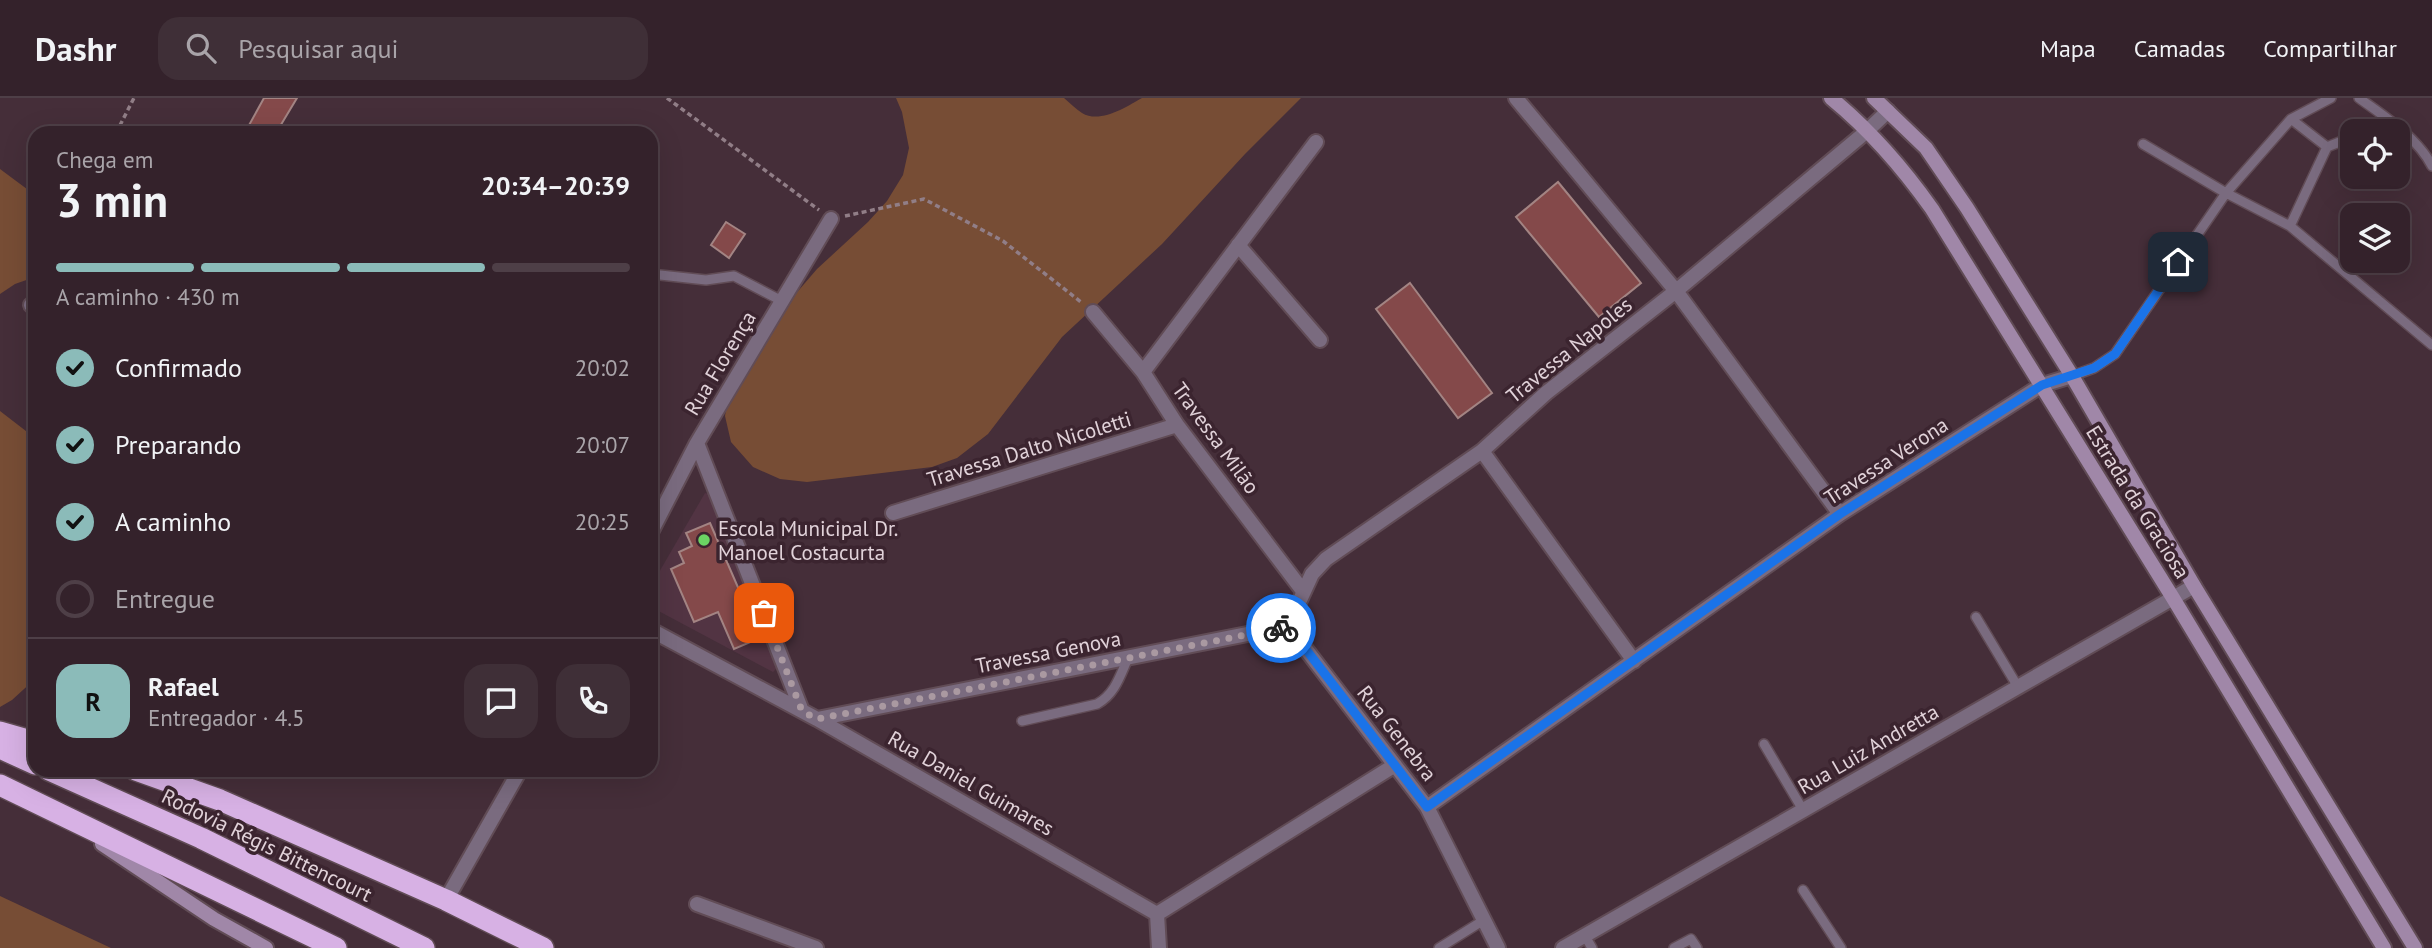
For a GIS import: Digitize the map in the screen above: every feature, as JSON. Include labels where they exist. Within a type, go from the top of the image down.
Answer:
[{"type":"highway","points":[[0,732],[28,740]]},
{"type":"highway","points":[[0,748],[28,761]]},
{"type":"highway","name":"Rodovia Régis Bittencourt","points":[[65,777],[201,838],[424,948]]},
{"type":"highway","points":[[156,777],[220,800],[446,900],[543,948]]},
{"type":"highway","points":[[0,785],[336,948]]},
{"type":"main road","name":"Estrada da Graciosa","points":[[1831,98],[1909,175],[1932,209],[2173,598],[2384,948]]},
{"type":"main road","name":"Estrada da Graciosa","points":[[1874,98],[1926,148],[1960,198],[2072,376],[2194,586],[2415,948]]},
{"type":"main road","points":[[46,806],[214,919],[266,948]]},
{"type":"street","points":[[1516,98],[1676,291],[1840,514]]},
{"type":"street","name":"Travessa Napoles","points":[[1288,626],[1312,574],[1326,559],[1482,451],[1546,393],[1676,291],[1888,111]]},
{"type":"street","points":[[1143,372],[1317,142]]},
{"type":"street","name":"Rua Florença","points":[[658,518],[697,443],[831,219]]},
{"type":"street","points":[[1238,245],[1320,340]]},
{"type":"street","name":"Travessa Milão","points":[[1093,312],[1143,372],[1177,425],[1303,591]]},
{"type":"street","name":"Travessa Verona","points":[[1427,807],[1840,514],[2042,385],[2072,376]]},
{"type":"street","name":"Travessa Dalto Nicoletti","points":[[893,513],[1177,425]]},
{"type":"street","points":[[697,443],[802,711]]},
{"type":"street","points":[[1482,451],[1634,661]]},
{"type":"street","name":"Rua Luiz Andretta","points":[[1563,948],[1588,942],[1803,810],[2194,586]]},
{"type":"street","name":"Travessa Genova","points":[[817,719],[1288,626]]},
{"type":"street","name":"Rua Genebra","points":[[1288,626],[1427,807],[1498,948]]},
{"type":"street","name":"Rua Daniel Guimares","points":[[658,634],[817,719],[1157,914]]},
{"type":"street","points":[[1159,948],[1157,914],[1395,765]]},
{"type":"street","points":[[446,900],[516,777]]},
{"type":"street","points":[[696,904],[816,948]]},
{"type":"lane","points":[[2327,147],[2291,118],[2331,98]]},
{"type":"lane","points":[[2359,98],[2388,119]]},
{"type":"lane","name":"Travessa Verona","points":[[2072,376],[2094,368],[2115,354],[2226,193],[2291,118]]},
{"type":"lane","points":[[2410,138],[2426,153],[2432,166]]},
{"type":"lane","points":[[2290,226],[2327,147],[2340,142]]},
{"type":"lane","points":[[2143,144],[2226,193],[2290,226],[2432,345]]},
{"type":"lane","points":[[658,275],[706,280],[734,275],[782,301]]},
{"type":"lane","points":[[1976,617],[2018,687]]},
{"type":"lane","points":[[1022,721],[1097,704],[1111,693],[1128,658]]},
{"type":"lane","points":[[1764,744],[1803,810]]},
{"type":"lane","points":[[1803,890],[1841,948]]},
{"type":"lane","points":[[1439,948],[1484,920]]},
{"type":"lane","points":[[1674,948],[1691,939],[1697,948]]},
{"type":"path","points":[[120,126],[134,98]]},
{"type":"path","points":[[667,98],[831,219],[925,199],[1003,242],[1093,312]]},
{"type":"shaded area","points":[[896,98],[1064,98],[1082,113],[1097,117],[1113,113],[1142,98],[1301,98],[1162,244],[1062,337],[988,434],[957,458],[932,467],[807,482],[780,479],[753,467],[731,442],[725,416],[729,391],[780,312],[817,269],[887,201],[903,175],[909,148],[902,112]]},
{"type":"shaded area","points":[[0,169],[28,190],[28,279],[0,294]]},
{"type":"shaded area","points":[[0,411],[28,433],[28,685],[0,707]]},
{"type":"shaded area","name":"Escola Municipal Dr. Manoel Costacurta","points":[[705,493],[711,494],[778,667],[773,672],[658,611],[658,574]]},
{"type":"shaded area","points":[[0,896],[111,948],[0,948]]},
{"type":"building","points":[[264,98],[297,98],[280,126],[249,126]]},
{"type":"building","points":[[1558,182],[1641,283],[1599,317],[1516,217]]},
{"type":"building","points":[[726,222],[745,234],[729,258],[711,245]]},
{"type":"building","points":[[1410,283],[1492,393],[1458,418],[1376,309]]},
{"type":"building","points":[[710,523],[760,638],[734,649],[718,612],[694,622],[671,569],[684,563],[679,552],[692,546],[686,533]]},
{"type":"way so far","points":[[764,613],[802,711],[817,719],[1281,628]]},
{"type":"place","name":"Escola Municipal Dr. Manoel Costacurta","points":[[704,540]]},
{"type":"route","points":[[1281,628],[1288,626],[1427,807],[1840,514],[2042,385],[2094,368],[2115,354],[2178,262]]}]
